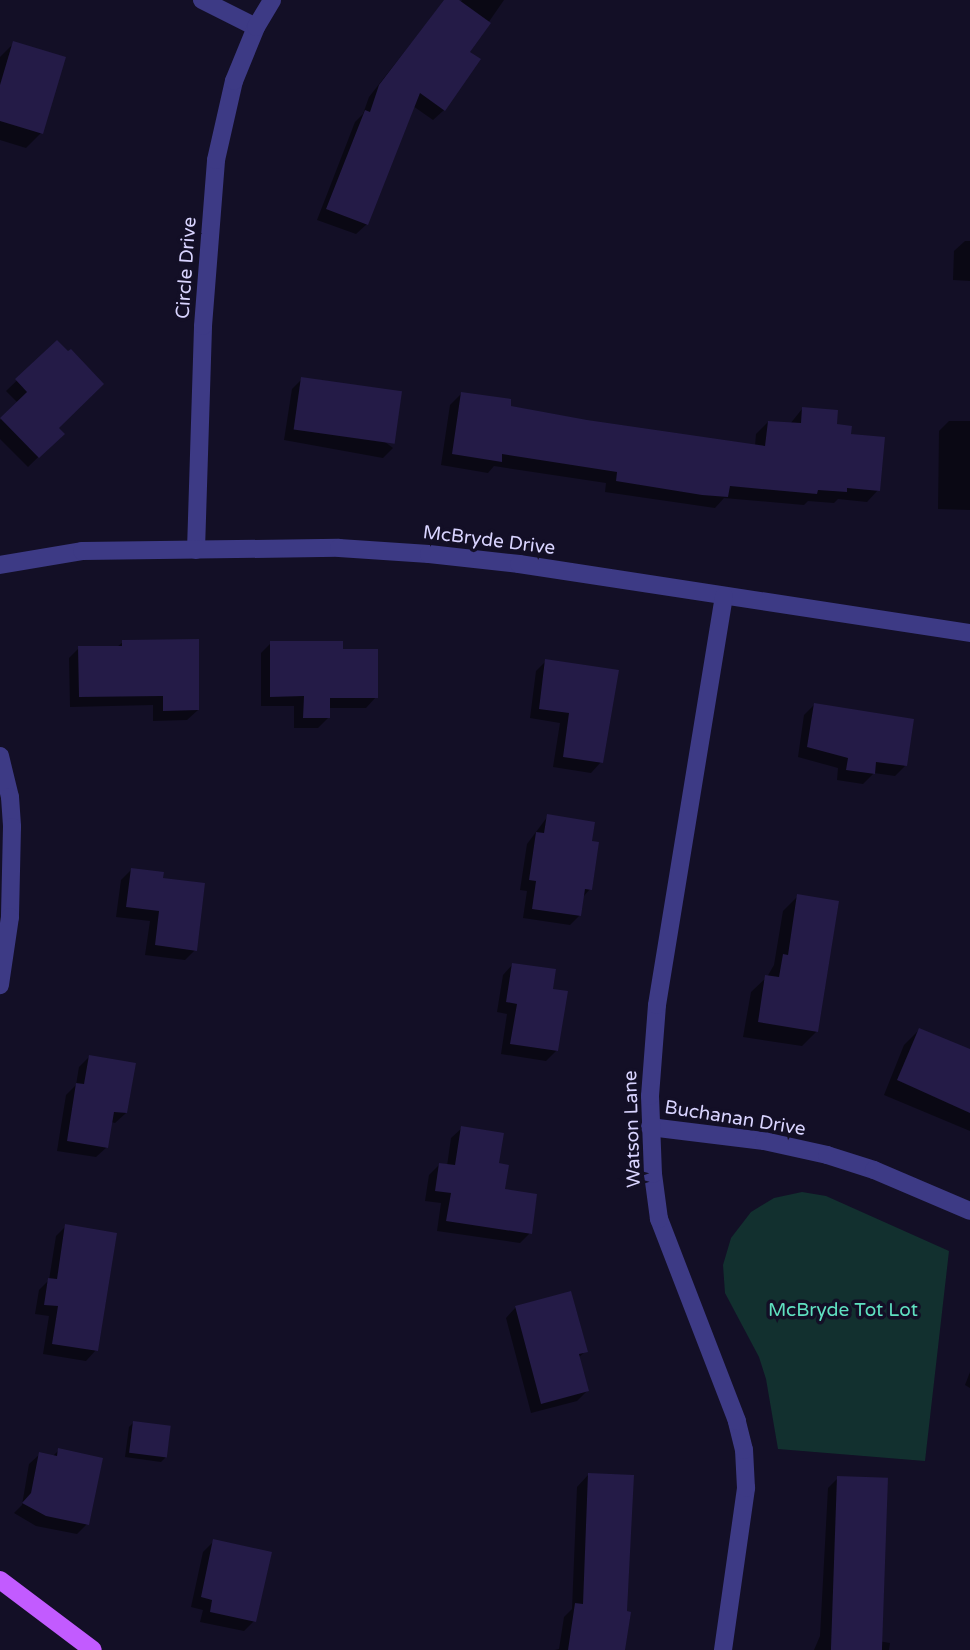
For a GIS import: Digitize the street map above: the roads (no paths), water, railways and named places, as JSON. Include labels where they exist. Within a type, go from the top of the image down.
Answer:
[{"type":"main road","points":[[0,1580],[93,1650]]},
{"type":"street","points":[[202,0],[256,27]]},
{"type":"street","name":"Circle Drive","points":[[196,550],[203,326],[216,160],[234,81],[256,27],[272,0]]},
{"type":"street","name":"McBryde Drive","points":[[0,565],[82,551],[339,548],[429,554],[519,564],[970,633]]},
{"type":"street","name":"Watson Lane","points":[[723,596],[657,1005],[652,1051],[650,1127],[659,1219],[737,1421],[744,1450],[746,1488],[723,1650]]},
{"type":"street","points":[[0,756],[10,797],[12,827],[10,917],[0,985]]},
{"type":"street","name":"Buchanan Drive","points":[[650,1127],[764,1141],[827,1155],[874,1170],[970,1211]]},
{"type":"park label","name":"McBryde Tot Lot","points":[[843,1311]]}]
